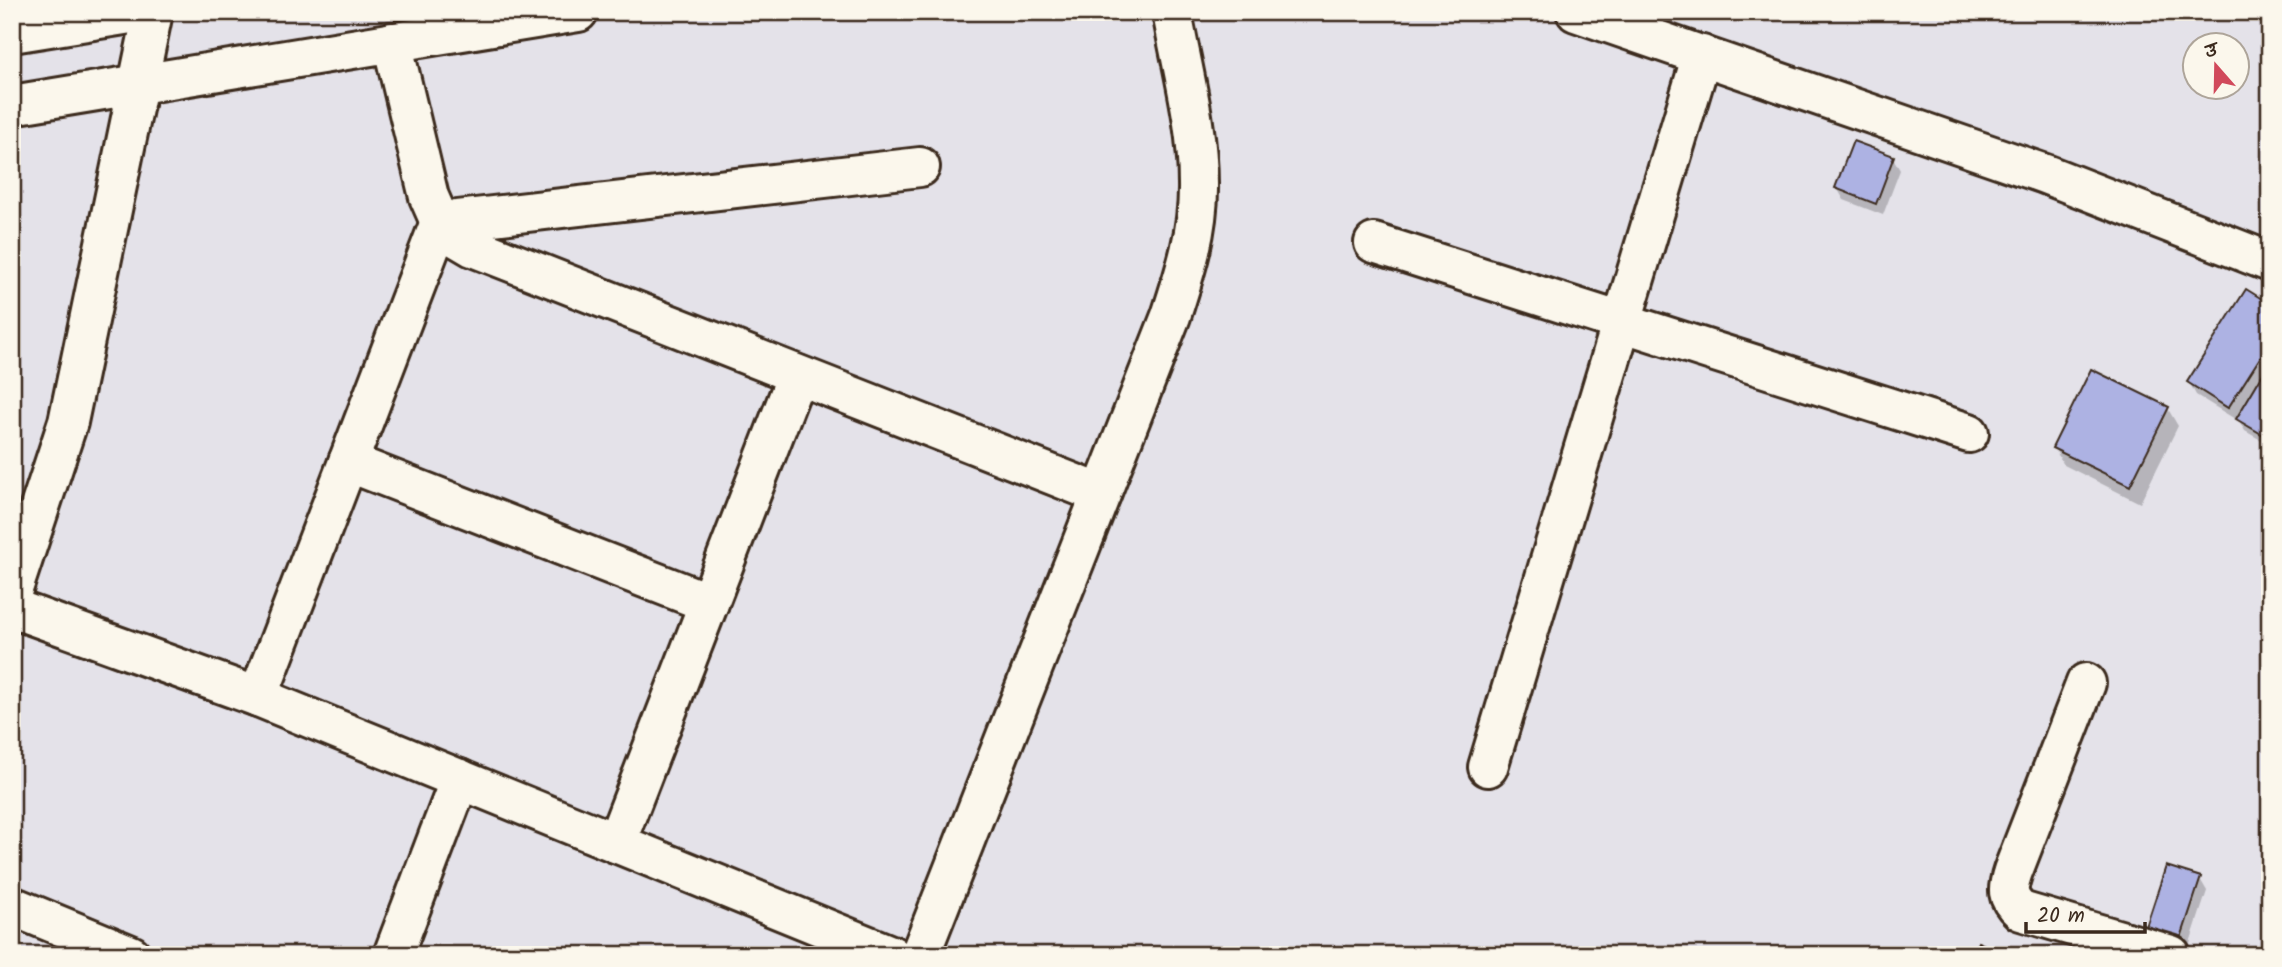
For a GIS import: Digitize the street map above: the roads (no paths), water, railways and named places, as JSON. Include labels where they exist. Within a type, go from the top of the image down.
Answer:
[{"type":"street","points":[[12,33],[143,12]]},
{"type":"street","points":[[12,592],[68,422],[153,12]]},
{"type":"street","points":[[12,105],[578,12]]},
{"type":"street","points":[[920,955],[1171,316],[1189,260],[1199,184],[1195,144],[1171,12]]},
{"type":"street","points":[[1576,12],[2045,174],[2270,262]]},
{"type":"street","points":[[392,42],[429,197],[440,222],[456,237],[473,247],[1101,494]]},
{"type":"street","points":[[1488,767],[1702,55]]},
{"type":"street","points":[[440,222],[920,167]]},
{"type":"street","points":[[258,697],[440,222]]},
{"type":"street","points":[[1374,243],[1969,433]]},
{"type":"street","points":[[616,843],[797,375]]},
{"type":"street","points":[[348,462],[709,603]]},
{"type":"street","points":[[12,608],[258,697],[891,955]]},
{"type":"street","points":[[2086,683],[2013,871],[2008,896],[2021,911],[2171,955]]},
{"type":"street","points":[[393,955],[460,779]]},
{"type":"street","points":[[12,906],[125,954]]}]
